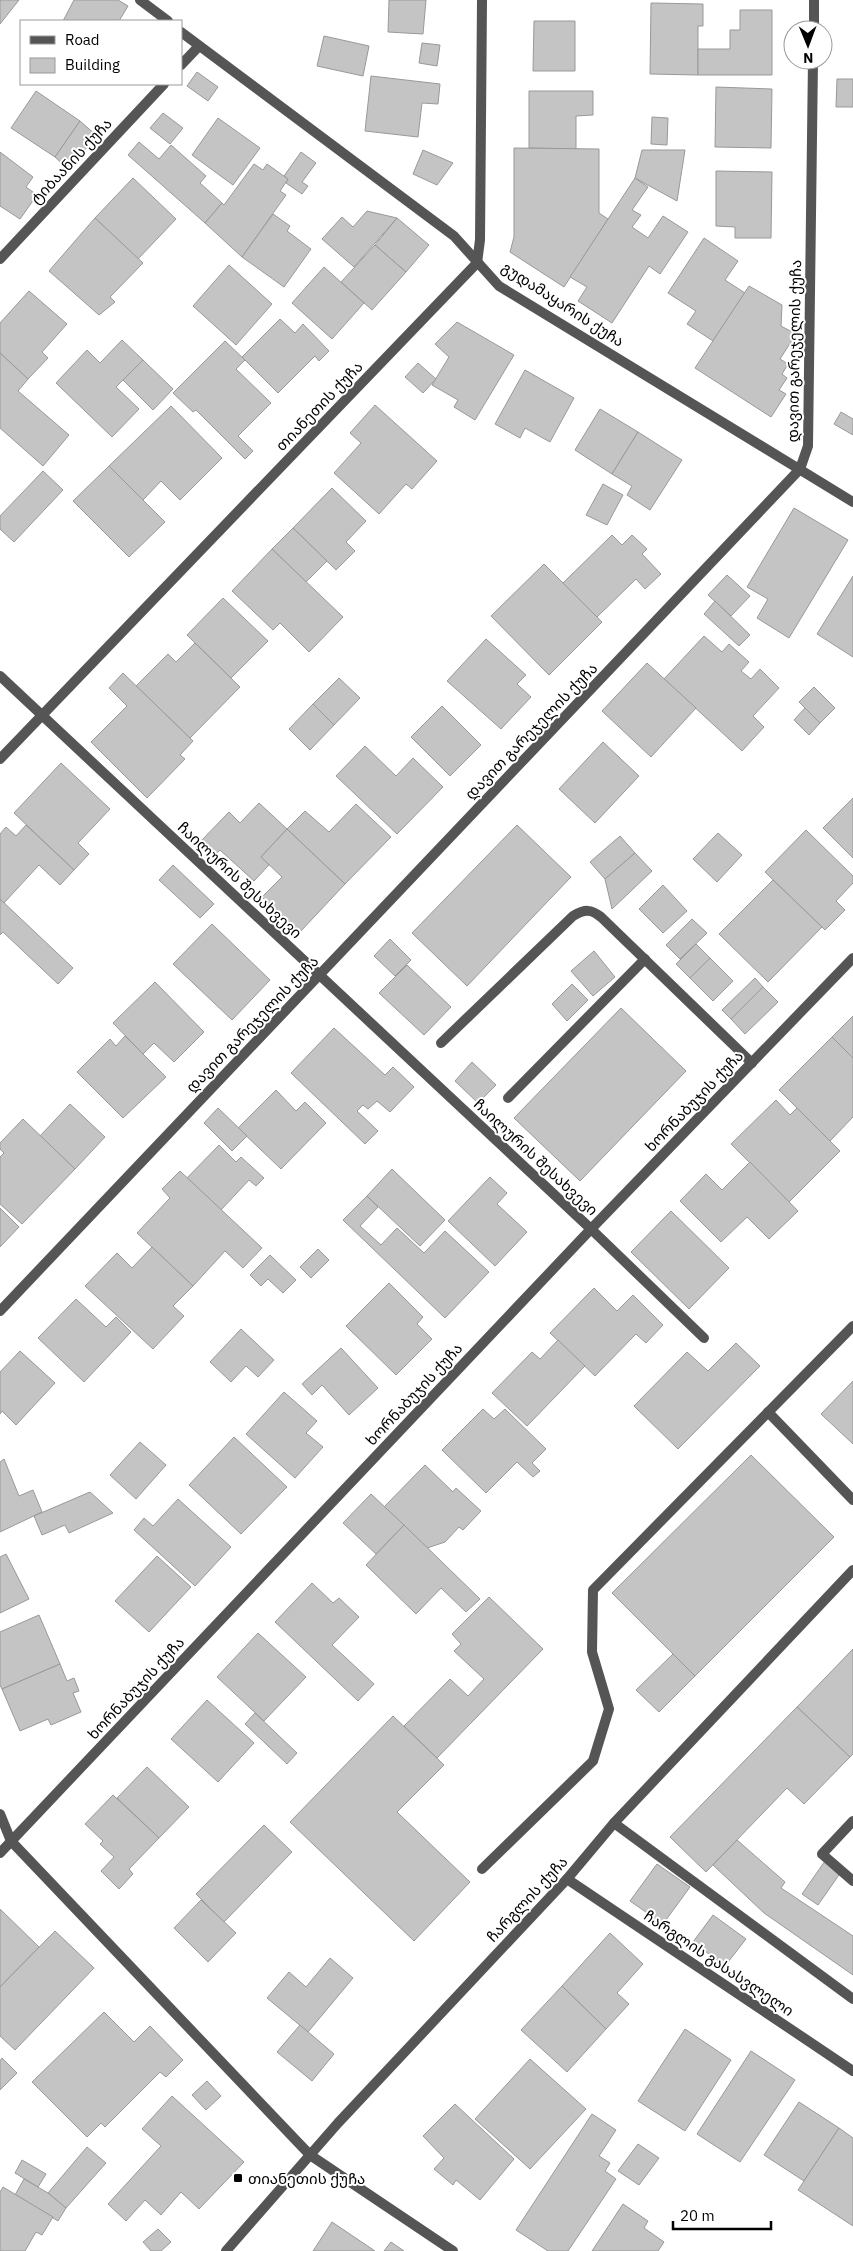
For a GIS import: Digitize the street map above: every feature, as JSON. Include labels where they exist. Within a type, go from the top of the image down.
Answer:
[{"type":"street","points":[[141,0],[167,20]]},
{"type":"street","points":[[477,263],[480,240],[482,0]]},
{"type":"street","points":[[814,0],[814,20]]},
{"type":"street","name":"გუდამაყარის ქუჩა","points":[[182,33],[454,236],[499,286],[853,502]]},
{"type":"street","points":[[182,64],[200,46]]},
{"type":"street","name":"დავით გარეჯელის ქუჩა","points":[[0,1311],[800,469],[808,446],[813,70]]},
{"type":"street","name":"ტიბაანის ქუჩა","points":[[0,259],[163,85]]},
{"type":"street","name":"თიანეთის ქუჩა","points":[[0,759],[477,263]]},
{"type":"street","name":"ჩაილურის შესახვევი","points":[[0,676],[591,1229],[704,1338]]},
{"type":"street","points":[[441,1043],[573,916],[583,910],[593,911],[602,917],[752,1063]]},
{"type":"street","name":"ხორნაბუჯის ქუჩა","points":[[0,1853],[591,1229],[853,958]]},
{"type":"street","points":[[508,1098],[645,959]]},
{"type":"street","points":[[482,1869],[593,1760],[609,1708],[592,1652],[593,1590],[853,1326]]},
{"type":"street","points":[[768,1412],[853,1500]]},
{"type":"street","name":"ჩარგლის ქუჩა","points":[[226,2251],[310,2155],[567,1879],[614,1823],[853,1570]]},
{"type":"street","points":[[0,1814],[11,1842],[310,2155],[453,2251]]},
{"type":"street","points":[[853,1821],[822,1854],[853,1882]]},
{"type":"street","points":[[614,1823],[853,1999]]},
{"type":"street","name":"ჩარგლის გასასვლელი","points":[[567,1879],[853,2071]]},
{"type":"building","points":[[0,0],[19,0],[0,24]]},
{"type":"building","points":[[74,0],[118,0],[128,6],[120,20],[64,20]]},
{"type":"building","points":[[389,0],[426,0],[423,34],[388,32]]},
{"type":"building","points":[[651,3],[703,4],[703,26],[698,26],[698,75],[650,74]]},
{"type":"building","points":[[740,10],[772,10],[772,75],[698,75],[698,49],[730,49],[730,30],[740,30]]},
{"type":"building","points":[[534,21],[575,21],[575,71],[533,71]]},
{"type":"building","points":[[324,36],[369,46],[363,76],[317,66]]},
{"type":"building","points":[[422,43],[440,45],[437,66],[419,63]]},
{"type":"building","points":[[197,72],[218,87],[208,101],[187,86]]},
{"type":"building","points":[[371,76],[440,84],[438,104],[422,103],[418,137],[365,131]]},
{"type":"building","points":[[837,79],[853,79],[853,107],[836,107]]},
{"type":"building","points":[[716,87],[772,89],[771,148],[715,147]]},
{"type":"building","points":[[36,91],[80,121],[55,157],[11,128]]},
{"type":"building","points":[[529,91],[593,91],[593,115],[576,116],[576,149],[529,148]]},
{"type":"building","points":[[163,113],[183,128],[170,144],[150,128]]},
{"type":"building","points":[[652,117],[668,118],[667,145],[651,144]]},
{"type":"building","points":[[218,118],[260,148],[233,185],[192,155]]},
{"type":"building","points":[[80,121],[97,136],[68,169],[55,157]]},
{"type":"building","points":[[139,142],[159,159],[171,145],[206,176],[200,183],[222,203],[205,223],[128,155]]},
{"type":"building","points":[[514,148],[599,149],[599,213],[608,219],[564,287],[510,252],[514,237]]},
{"type":"building","points":[[423,150],[453,163],[437,185],[413,174]]},
{"type":"building","points":[[642,150],[685,150],[677,201],[635,178]]},
{"type":"building","points":[[0,152],[33,177],[26,187],[37,195],[20,219],[0,206]]},
{"type":"building","points":[[301,152],[316,163],[302,182],[308,186],[302,194],[286,183],[288,179],[284,176]]},
{"type":"building","points":[[254,164],[263,170],[267,164],[288,179],[280,191],[286,195],[242,257],[205,223],[222,203],[224,205]]},
{"type":"building","points":[[716,171],[772,172],[771,238],[735,238],[735,227],[716,226]]},
{"type":"building","points":[[133,178],[176,219],[138,259],[95,218]]},
{"type":"building","points":[[635,178],[648,187],[632,210],[641,215],[632,227],[648,238],[663,216],[688,232],[660,274],[649,266],[612,323],[578,301],[587,287],[570,277]]},
{"type":"building","points":[[367,211],[397,218],[354,267],[322,239],[342,217],[353,227]]},
{"type":"building","points":[[273,214],[290,226],[287,231],[311,249],[284,287],[242,257]]},
{"type":"building","points":[[95,218],[143,263],[110,297],[115,302],[99,315],[49,271]]},
{"type":"building","points":[[397,218],[429,245],[406,272],[375,245]]},
{"type":"building","points":[[704,238],[738,261],[725,280],[745,293],[713,341],[687,324],[696,311],[668,293]]},
{"type":"building","points":[[375,245],[406,272],[372,310],[341,282]]},
{"type":"building","points":[[229,265],[272,304],[236,345],[193,306]]},
{"type":"building","points":[[324,267],[364,303],[332,339],[292,303]]},
{"type":"building","points":[[749,286],[782,305],[781,326],[796,334],[780,359],[788,364],[782,374],[787,378],[779,390],[786,394],[771,417],[695,368]]},
{"type":"building","points":[[29,291],[67,324],[42,352],[48,358],[28,379],[0,353],[0,323]]},
{"type":"building","points":[[280,319],[295,333],[303,324],[329,351],[319,361],[315,356],[278,393],[242,357]]},
{"type":"building","points":[[457,322],[514,355],[475,420],[454,407],[458,400],[432,385],[449,357],[435,344]]},
{"type":"building","points":[[122,340],[143,360],[116,387],[139,409],[112,437],[56,383],[87,350],[100,363]]},
{"type":"building","points":[[225,341],[245,360],[236,369],[271,403],[238,436],[253,451],[245,459],[196,410],[193,412],[173,393]]},
{"type":"building","points":[[0,353],[28,379],[18,391],[69,435],[43,466],[0,428]]},
{"type":"building","points":[[143,360],[173,389],[153,410],[123,380]]},
{"type":"building","points":[[418,363],[436,379],[423,393],[405,377]]},
{"type":"building","points":[[525,370],[574,398],[550,442],[525,428],[520,438],[495,424]]},
{"type":"building","points":[[375,405],[437,461],[412,489],[406,484],[379,514],[334,473],[361,443],[350,433]]},
{"type":"building","points":[[171,406],[222,458],[180,500],[161,481],[143,500],[109,466]]},
{"type":"building","points":[[600,409],[638,432],[612,474],[575,450]]},
{"type":"building","points":[[841,412],[853,419],[853,435],[834,424]]},
{"type":"building","points":[[638,432],[682,460],[650,510],[627,495],[632,486],[612,474]]},
{"type":"building","points":[[109,466],[165,522],[129,557],[73,501]]},
{"type":"building","points":[[43,471],[63,490],[14,542],[0,529],[0,516]]},
{"type":"building","points":[[603,484],[623,495],[607,525],[586,515]]},
{"type":"building","points":[[332,488],[366,521],[346,542],[355,551],[336,570],[293,528]]},
{"type":"building","points":[[794,508],[848,540],[789,638],[757,618],[768,599],[747,587]]},
{"type":"building","points":[[293,528],[327,561],[306,582],[272,549]]},
{"type":"building","points":[[612,535],[622,545],[632,535],[647,549],[642,554],[661,574],[645,589],[636,579],[597,617],[563,583]]},
{"type":"building","points":[[272,549],[343,617],[309,652],[280,623],[273,630],[232,591]]},
{"type":"building","points":[[544,564],[602,622],[549,675],[491,616]]},
{"type":"building","points":[[727,575],[750,596],[731,616],[708,595]]},
{"type":"building","points":[[853,576],[853,657],[817,634]]},
{"type":"building","points":[[223,598],[268,641],[231,678],[187,635]]},
{"type":"building","points":[[715,601],[750,635],[739,646],[704,614]]},
{"type":"building","points":[[704,636],[722,652],[729,644],[749,662],[741,671],[751,679],[760,669],[779,688],[753,716],[764,727],[742,751],[664,679]]},
{"type":"building","points":[[486,639],[526,675],[517,684],[531,697],[501,729],[447,681]]},
{"type":"building","points":[[195,643],[240,687],[190,738],[136,686],[168,654],[176,662]]},
{"type":"building","points":[[647,663],[696,708],[651,757],[602,711]]},
{"type":"building","points":[[123,673],[193,741],[180,755],[185,759],[147,798],[91,742],[127,706],[109,688]]},
{"type":"building","points":[[339,678],[360,698],[334,725],[313,704]]},
{"type":"building","points":[[814,687],[835,708],[820,723],[799,702]]},
{"type":"building","points":[[313,704],[334,725],[310,750],[289,729]]},
{"type":"building","points":[[442,706],[481,745],[450,776],[411,737]]},
{"type":"building","points":[[805,708],[820,723],[809,735],[794,720]]},
{"type":"building","points":[[603,742],[639,776],[595,823],[559,789]]},
{"type":"building","points":[[365,746],[396,776],[413,758],[443,787],[397,834],[336,776]]},
{"type":"building","points":[[61,763],[110,809],[78,843],[89,854],[74,870],[14,813]]},
{"type":"building","points":[[853,798],[853,858],[823,828]]},
{"type":"building","points":[[259,803],[287,829],[261,857],[269,865],[254,881],[220,850],[214,856],[200,842],[229,812],[240,823]]},
{"type":"building","points":[[356,804],[391,837],[345,884],[287,829],[305,811],[329,832]]},
{"type":"building","points":[[26,825],[74,870],[60,885],[39,865],[4,903],[0,899],[0,834],[6,827],[16,836]]},
{"type":"building","points":[[517,825],[571,877],[467,986],[412,933]]},
{"type":"building","points":[[287,829],[345,884],[300,932],[262,897],[282,877],[261,857]]},
{"type":"building","points":[[806,830],[853,876],[853,883],[836,901],[845,910],[825,930],[765,872]]},
{"type":"building","points":[[718,833],[742,855],[717,882],[693,859]]},
{"type":"building","points":[[620,836],[635,853],[605,879],[590,862]]},
{"type":"building","points":[[635,853],[652,871],[612,909],[605,879]]},
{"type":"building","points":[[173,865],[214,904],[200,918],[159,880]]},
{"type":"building","points":[[773,880],[822,927],[768,982],[719,934]]},
{"type":"building","points":[[663,885],[687,911],[663,933],[639,909]]},
{"type":"building","points":[[0,899],[73,968],[58,984],[3,932],[0,935]]},
{"type":"building","points":[[692,919],[707,933],[680,959],[666,945]]},
{"type":"building","points":[[212,924],[270,980],[232,1020],[173,964]]},
{"type":"building","points":[[390,939],[411,960],[395,976],[374,956]]},
{"type":"building","points":[[696,944],[710,958],[690,978],[676,964]]},
{"type":"building","points":[[594,951],[615,977],[593,996],[571,971]]},
{"type":"building","points":[[710,958],[733,981],[713,1001],[690,978]]},
{"type":"building","points":[[407,965],[451,1007],[424,1035],[379,993]]},
{"type":"building","points":[[755,978],[763,987],[731,1019],[722,1010]]},
{"type":"building","points":[[155,982],[204,1032],[174,1062],[154,1043],[143,1054],[113,1023]]},
{"type":"building","points":[[572,984],[588,1000],[567,1021],[552,1004]]},
{"type":"building","points":[[763,987],[778,1002],[745,1034],[731,1019]]},
{"type":"building","points":[[621,1008],[686,1071],[580,1181],[514,1118]]},
{"type":"building","points":[[853,1016],[853,1058],[832,1037]]},
{"type":"building","points":[[334,1028],[385,1075],[393,1067],[414,1087],[390,1112],[377,1101],[368,1109],[363,1105],[357,1111],[378,1131],[365,1144],[291,1073]]},
{"type":"building","points":[[125,1036],[166,1077],[123,1118],[77,1072],[110,1039],[116,1046]]},
{"type":"building","points":[[832,1037],[853,1058],[853,1117],[830,1141],[779,1090]]},
{"type":"building","points":[[472,1062],[496,1085],[478,1103],[455,1081]]},
{"type":"building","points":[[276,1090],[296,1111],[305,1102],[326,1123],[281,1169],[238,1128]]},
{"type":"building","points":[[776,1100],[790,1115],[797,1108],[840,1151],[789,1202],[731,1144]]},
{"type":"building","points":[[70,1104],[105,1137],[75,1169],[40,1136]]},
{"type":"building","points":[[218,1108],[247,1136],[232,1151],[204,1123]]},
{"type":"building","points":[[23,1119],[75,1169],[22,1224],[0,1204],[0,1157],[4,1153],[0,1149],[0,1143]]},
{"type":"building","points":[[219,1145],[236,1162],[241,1157],[264,1178],[256,1186],[249,1180],[221,1210],[187,1178]]},
{"type":"building","points":[[750,1162],[798,1211],[769,1239],[747,1217],[721,1242],[680,1201],[706,1174],[722,1190]]},
{"type":"building","points":[[392,1169],[445,1220],[420,1246],[367,1196]]},
{"type":"building","points":[[180,1171],[262,1248],[243,1268],[225,1251],[193,1286],[137,1233],[170,1198],[162,1189]]},
{"type":"building","points":[[490,1177],[507,1193],[497,1204],[527,1232],[495,1266],[448,1221]]},
{"type":"building","points":[[367,1196],[378,1207],[360,1226],[381,1245],[397,1228],[424,1253],[445,1231],[489,1272],[445,1318],[343,1220]]},
{"type":"building","points":[[0,1208],[19,1227],[0,1247]]},
{"type":"building","points":[[671,1211],[729,1268],[689,1309],[631,1252]]},
{"type":"building","points":[[152,1247],[193,1286],[173,1306],[184,1316],[153,1349],[85,1286],[117,1253],[132,1268]]},
{"type":"building","points":[[318,1249],[329,1260],[311,1278],[300,1267]]},
{"type":"building","points":[[270,1255],[296,1280],[283,1293],[268,1279],[261,1286],[250,1275]]},
{"type":"building","points":[[389,1283],[423,1317],[417,1324],[432,1339],[396,1375],[346,1326]]},
{"type":"building","points":[[594,1288],[617,1311],[633,1295],[663,1325],[646,1343],[636,1334],[595,1376],[550,1333]]},
{"type":"building","points":[[76,1299],[106,1327],[116,1317],[131,1332],[84,1382],[38,1338]]},
{"type":"building","points":[[241,1329],[274,1360],[258,1377],[246,1366],[231,1382],[210,1362]]},
{"type":"building","points":[[558,1340],[585,1366],[527,1426],[492,1393],[532,1352],[540,1359]]},
{"type":"building","points":[[736,1343],[760,1366],[678,1449],[634,1406],[687,1352],[708,1371]]},
{"type":"building","points":[[341,1348],[378,1388],[349,1415],[322,1385],[312,1395],[302,1384]]},
{"type":"building","points":[[20,1351],[55,1383],[16,1425],[2,1411],[0,1414],[0,1372]]},
{"type":"building","points":[[853,1381],[853,1444],[821,1414]]},
{"type":"building","points":[[284,1392],[317,1421],[306,1433],[323,1447],[295,1478],[246,1434]]},
{"type":"building","points":[[483,1409],[494,1419],[505,1409],[546,1449],[532,1463],[540,1471],[533,1477],[517,1462],[486,1493],[442,1450]]},
{"type":"building","points":[[234,1437],[287,1487],[241,1534],[189,1485]]},
{"type":"building","points":[[140,1442],[166,1465],[136,1499],[110,1475]]},
{"type":"building","points":[[751,1455],[834,1537],[695,1676],[612,1593]]},
{"type":"building","points":[[4,1459],[19,1496],[33,1490],[42,1512],[0,1532],[0,1462]]},
{"type":"building","points":[[425,1465],[453,1492],[456,1488],[481,1511],[463,1530],[459,1527],[445,1542],[427,1548],[384,1507]]},
{"type":"building","points":[[90,1492],[113,1513],[69,1533],[65,1525],[42,1535],[34,1516]]},
{"type":"building","points":[[371,1494],[404,1525],[376,1554],[343,1523]]},
{"type":"building","points":[[178,1499],[231,1547],[195,1586],[134,1530],[144,1518],[153,1526]]},
{"type":"building","points":[[404,1525],[480,1599],[466,1612],[441,1588],[416,1614],[366,1565]]},
{"type":"building","points":[[6,1554],[29,1599],[0,1613],[0,1557]]},
{"type":"building","points":[[157,1556],[191,1587],[149,1632],[115,1601]]},
{"type":"building","points":[[312,1583],[333,1603],[339,1598],[359,1617],[332,1645],[374,1684],[358,1701],[275,1622]]},
{"type":"building","points":[[489,1597],[543,1649],[437,1758],[404,1726],[450,1679],[468,1696],[484,1679],[454,1651],[461,1644],[452,1634]]},
{"type":"building","points":[[39,1615],[60,1664],[2,1689],[0,1685],[0,1632]]},
{"type":"building","points":[[258,1633],[306,1677],[264,1721],[217,1677]]},
{"type":"building","points":[[853,1649],[853,1754],[850,1757],[797,1707]]},
{"type":"building","points":[[673,1654],[695,1676],[659,1712],[636,1690]]},
{"type":"building","points":[[60,1664],[67,1681],[74,1678],[79,1691],[73,1693],[81,1712],[51,1725],[48,1719],[20,1731],[2,1689]]},
{"type":"building","points":[[207,1700],[254,1743],[218,1782],[171,1739]]},
{"type":"building","points":[[797,1707],[850,1757],[804,1804],[787,1788],[706,1872],[670,1837]]},
{"type":"building","points":[[255,1713],[297,1753],[287,1764],[245,1724]]},
{"type":"building","points":[[393,1716],[444,1765],[397,1812],[470,1882],[414,1941],[290,1822]]},
{"type":"building","points":[[147,1767],[189,1807],[159,1838],[117,1798]]},
{"type":"building","points":[[113,1795],[159,1838],[129,1869],[133,1874],[119,1889],[101,1871],[114,1857],[100,1844],[103,1841],[85,1824]]},
{"type":"building","points":[[264,1825],[292,1852],[224,1922],[196,1894]]},
{"type":"building","points":[[737,1840],[785,1882],[781,1888],[853,1936],[853,1975],[764,1913],[713,1865]]},
{"type":"building","points":[[825,1861],[841,1872],[818,1905],[802,1894]]},
{"type":"building","points":[[657,1864],[690,1887],[663,1924],[630,1901]]},
{"type":"building","points":[[201,1900],[236,1933],[208,1962],[174,1928]]},
{"type":"building","points":[[0,1909],[39,1947],[0,1987]]},
{"type":"building","points":[[713,1915],[746,1939],[725,1966],[693,1942]]},
{"type":"building","points":[[55,1931],[94,1968],[15,2050],[0,2036],[0,1987]]},
{"type":"building","points":[[610,1933],[643,1964],[617,1993],[629,2004],[606,2029],[562,1986]]},
{"type":"building","points":[[330,1958],[353,1978],[308,2032],[267,1998],[289,1972],[306,1987]]},
{"type":"building","points":[[562,1986],[606,2029],[567,2072],[521,2030]]},
{"type":"building","points":[[104,2012],[134,2042],[150,2026],[183,2060],[166,2077],[160,2072],[105,2127],[101,2123],[87,2137],[32,2082]]},
{"type":"building","points":[[300,2025],[334,2054],[312,2081],[277,2052]]},
{"type":"building","points":[[685,2029],[731,2060],[685,2131],[638,2101]]},
{"type":"building","points":[[751,2051],[795,2080],[740,2162],[697,2134]]},
{"type":"building","points":[[2,2058],[17,2073],[0,2090],[0,2061]]},
{"type":"building","points":[[530,2059],[586,2109],[530,2169],[475,2119]]},
{"type":"building","points":[[207,2081],[221,2096],[206,2110],[192,2095]]},
{"type":"building","points":[[172,2096],[244,2162],[199,2209],[181,2192],[161,2215],[145,2200],[126,2221],[108,2204],[161,2146],[142,2129]]},
{"type":"building","points":[[799,2102],[839,2128],[804,2181],[764,2155]]},
{"type":"building","points":[[455,2104],[514,2159],[480,2200],[456,2180],[453,2185],[434,2169],[444,2158],[423,2136]]},
{"type":"building","points":[[592,2114],[616,2130],[599,2156],[610,2163],[605,2171],[616,2179],[568,2251],[548,2251],[516,2230]]},
{"type":"building","points":[[839,2128],[853,2138],[853,2226],[798,2190]]},
{"type":"building","points":[[638,2144],[659,2158],[639,2185],[618,2171]]},
{"type":"building","points":[[87,2147],[106,2163],[66,2208],[48,2193]]},
{"type":"building","points":[[22,2160],[46,2174],[38,2187],[15,2173]]},
{"type":"building","points":[[24,2179],[48,2193],[66,2208],[58,2221],[15,2195]]},
{"type":"building","points":[[3,2187],[53,2217],[42,2235],[36,2232],[25,2251],[0,2251],[0,2192]]},
{"type":"building","points":[[623,2204],[648,2221],[644,2228],[664,2242],[658,2251],[592,2251]]},
{"type":"building","points":[[332,2222],[375,2251],[313,2251]]},
{"type":"building","points":[[158,2229],[171,2242],[161,2251],[151,2251],[143,2242]]},
{"type":"building","points":[[391,2242],[404,2251],[384,2251]]},
{"type":"place","name":"თიანეთის ქუჩა","points":[[238,2178]]}]
